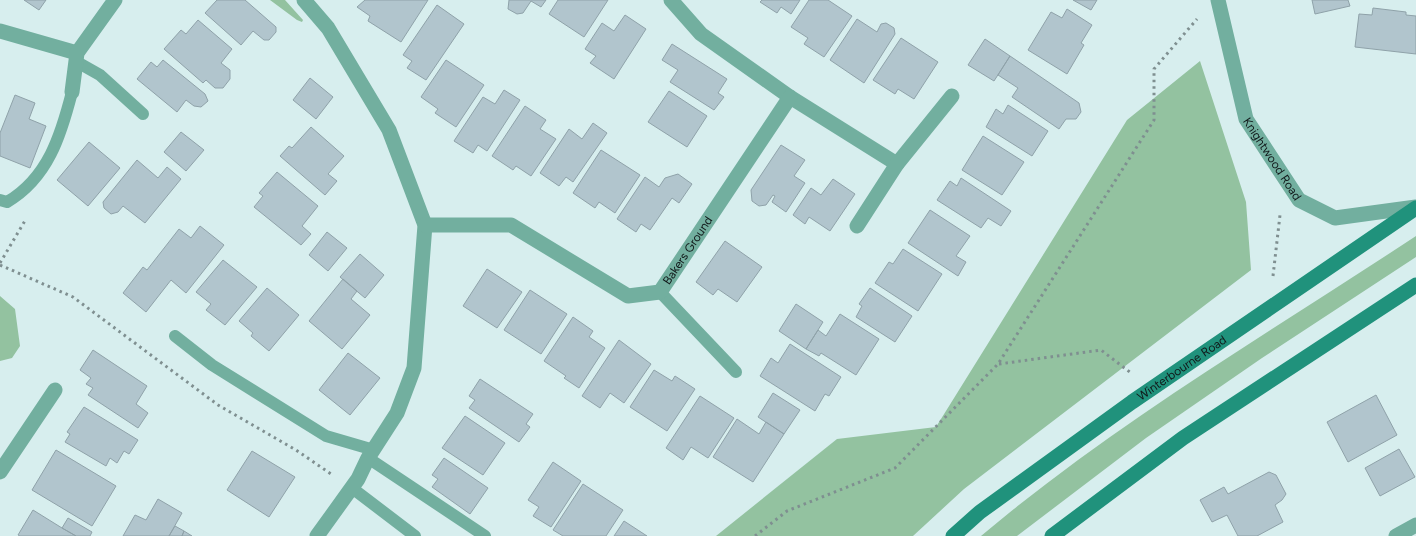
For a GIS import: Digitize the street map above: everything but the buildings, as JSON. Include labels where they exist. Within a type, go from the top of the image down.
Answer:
[{"type":"main road","name":"Winterbourne Road","points":[[953,536],[980,512],[1132,402],[1416,207]]},
{"type":"main road","points":[[1052,536],[1183,438],[1416,285]]},
{"type":"street","points":[[72,92],[77,58],[115,0]]},
{"type":"street","points":[[304,0],[328,28],[389,130],[425,225],[414,368],[397,413],[352,488],[317,536]]},
{"type":"street","points":[[671,0],[701,34],[790,97],[897,164]]},
{"type":"street","name":"Knightwood Road","points":[[1218,0],[1246,119],[1299,200],[1335,218],[1416,207]]},
{"type":"street","points":[[0,31],[77,58]]},
{"type":"street","points":[[857,226],[897,164],[952,96]]},
{"type":"street","name":"Bakers Ground","points":[[425,225],[512,225],[628,296],[660,292],[790,97]]},
{"type":"street","points":[[0,472],[55,390]]},
{"type":"street","points":[[1396,536],[1416,525]]},
{"type":"lane","points":[[77,58],[100,75],[143,114]]},
{"type":"lane","points":[[0,200],[7,202],[25,192],[44,167],[63,126],[72,92]]},
{"type":"lane","points":[[660,292],[736,372]]},
{"type":"lane","points":[[175,336],[212,365],[326,436],[371,454],[485,536]]},
{"type":"lane","points":[[352,488],[415,536]]},
{"type":"path","points":[[755,536],[787,511],[896,468],[998,364],[1154,120],[1154,69],[1202,14]]},
{"type":"path","points":[[1272,279],[1280,210],[1299,200]]},
{"type":"path","points":[[998,364],[1102,350],[1136,376]]},
{"type":"green space","points":[[270,0],[285,0],[303,20],[302,22],[297,20]]},
{"type":"green space","points":[[1200,61],[1246,202],[1251,270],[964,489],[913,536],[716,536],[837,439],[936,427],[1127,120]]},
{"type":"green space","points":[[1416,236],[1416,257],[1262,358],[1146,438],[1017,536],[981,536],[1032,494],[1139,417],[1249,343]]},
{"type":"green space","points":[[0,296],[15,309],[20,346],[12,358],[0,361]]}]
